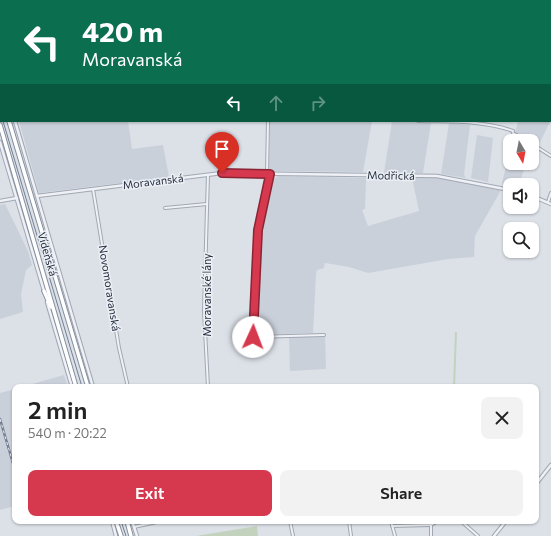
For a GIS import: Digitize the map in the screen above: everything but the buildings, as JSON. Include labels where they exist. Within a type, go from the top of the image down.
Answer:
[{"type":"highway","name":"Vídeňská","points":[[9,122],[87,384]]},
{"type":"highway","name":"Vídeňská","points":[[0,126],[75,384]]},
{"type":"highway","points":[[44,291],[63,344]]},
{"type":"highway","points":[[117,524],[121,536]]},
{"type":"highway","points":[[128,524],[131,536]]},
{"type":"street","name":"Vídeňská","points":[[15,122],[92,384]]},
{"type":"street","points":[[253,345],[258,230],[269,174],[268,122]]},
{"type":"street","points":[[440,122],[498,126],[516,134]]},
{"type":"street","name":"Vídeňská","points":[[0,142],[71,384]]},
{"type":"street","points":[[539,148],[551,156]]},
{"type":"street","name":"Moravanská","points":[[37,196],[208,174],[269,174]]},
{"type":"street","name":"Moravanské lány","points":[[208,174],[204,311],[208,384]]},
{"type":"street","name":"Modřická","points":[[269,174],[437,176],[456,178],[503,188]]},
{"type":"street","name":"Novomoravanská","points":[[93,189],[119,348],[127,384]]},
{"type":"street","points":[[539,199],[550,203],[551,193]]},
{"type":"street","points":[[0,200],[17,198]]},
{"type":"street","points":[[165,208],[207,204]]},
{"type":"street","points":[[253,337],[324,335]]},
{"type":"street","points":[[539,480],[551,465]]},
{"type":"street","points":[[113,524],[116,536]]},
{"type":"street","points":[[133,524],[137,536]]},
{"type":"street","points":[[134,527],[146,524]]},
{"type":"street","points":[[291,524],[293,536]]},
{"type":"street","points":[[349,524],[351,536]]},
{"type":"street","points":[[464,524],[478,536]]},
{"type":"street","points":[[494,536],[504,524]]},
{"type":"street","points":[[395,536],[392,526],[432,525],[431,536]]},
{"type":"street","points":[[113,536],[115,530]]},
{"type":"shaded area","points":[[19,122],[128,122],[132,149],[163,145],[169,177],[39,193]]},
{"type":"shaded area","points":[[270,122],[372,122],[363,172],[271,171],[269,168]]},
{"type":"shaded area","points":[[392,122],[431,123],[423,173],[384,173]]},
{"type":"shaded area","points":[[518,122],[550,122],[539,144],[539,134],[515,133]]},
{"type":"shaded area","points":[[449,123],[470,125],[464,175],[466,178],[441,174]]},
{"type":"shaded area","points":[[477,135],[493,138],[488,182],[471,178]]},
{"type":"shaded area","points":[[505,170],[524,170],[521,178],[503,178]]},
{"type":"shaded area","points":[[278,176],[366,178],[365,209],[362,210],[368,226],[419,211],[412,178],[442,178],[501,190],[475,236],[474,257],[448,259],[368,273],[349,267],[325,263],[324,268],[317,270],[316,275],[313,333],[255,335],[258,251],[265,201],[274,179]]},
{"type":"shaded area","points":[[5,204],[28,251],[32,265],[26,270],[21,294],[23,312],[0,319],[0,205]]},
{"type":"shaded area","points":[[325,334],[326,369],[290,371],[289,336]]},
{"type":"shaded area","points":[[64,375],[67,384],[32,384]]},
{"type":"shaded area","points":[[12,390],[12,507],[0,510],[0,393]]},
{"type":"green space","points":[[455,332],[457,332],[455,384],[453,384]]},
{"type":"green space","points":[[257,526],[258,536],[196,536]]},
{"type":"tram line","points":[[3,122],[81,384]]},
{"type":"tram line","points":[[122,524],[126,536]]},
{"type":"railway","points":[[0,419],[12,460]]},
{"type":"route","points":[[222,173],[270,174],[258,230],[254,284],[253,337]]}]
